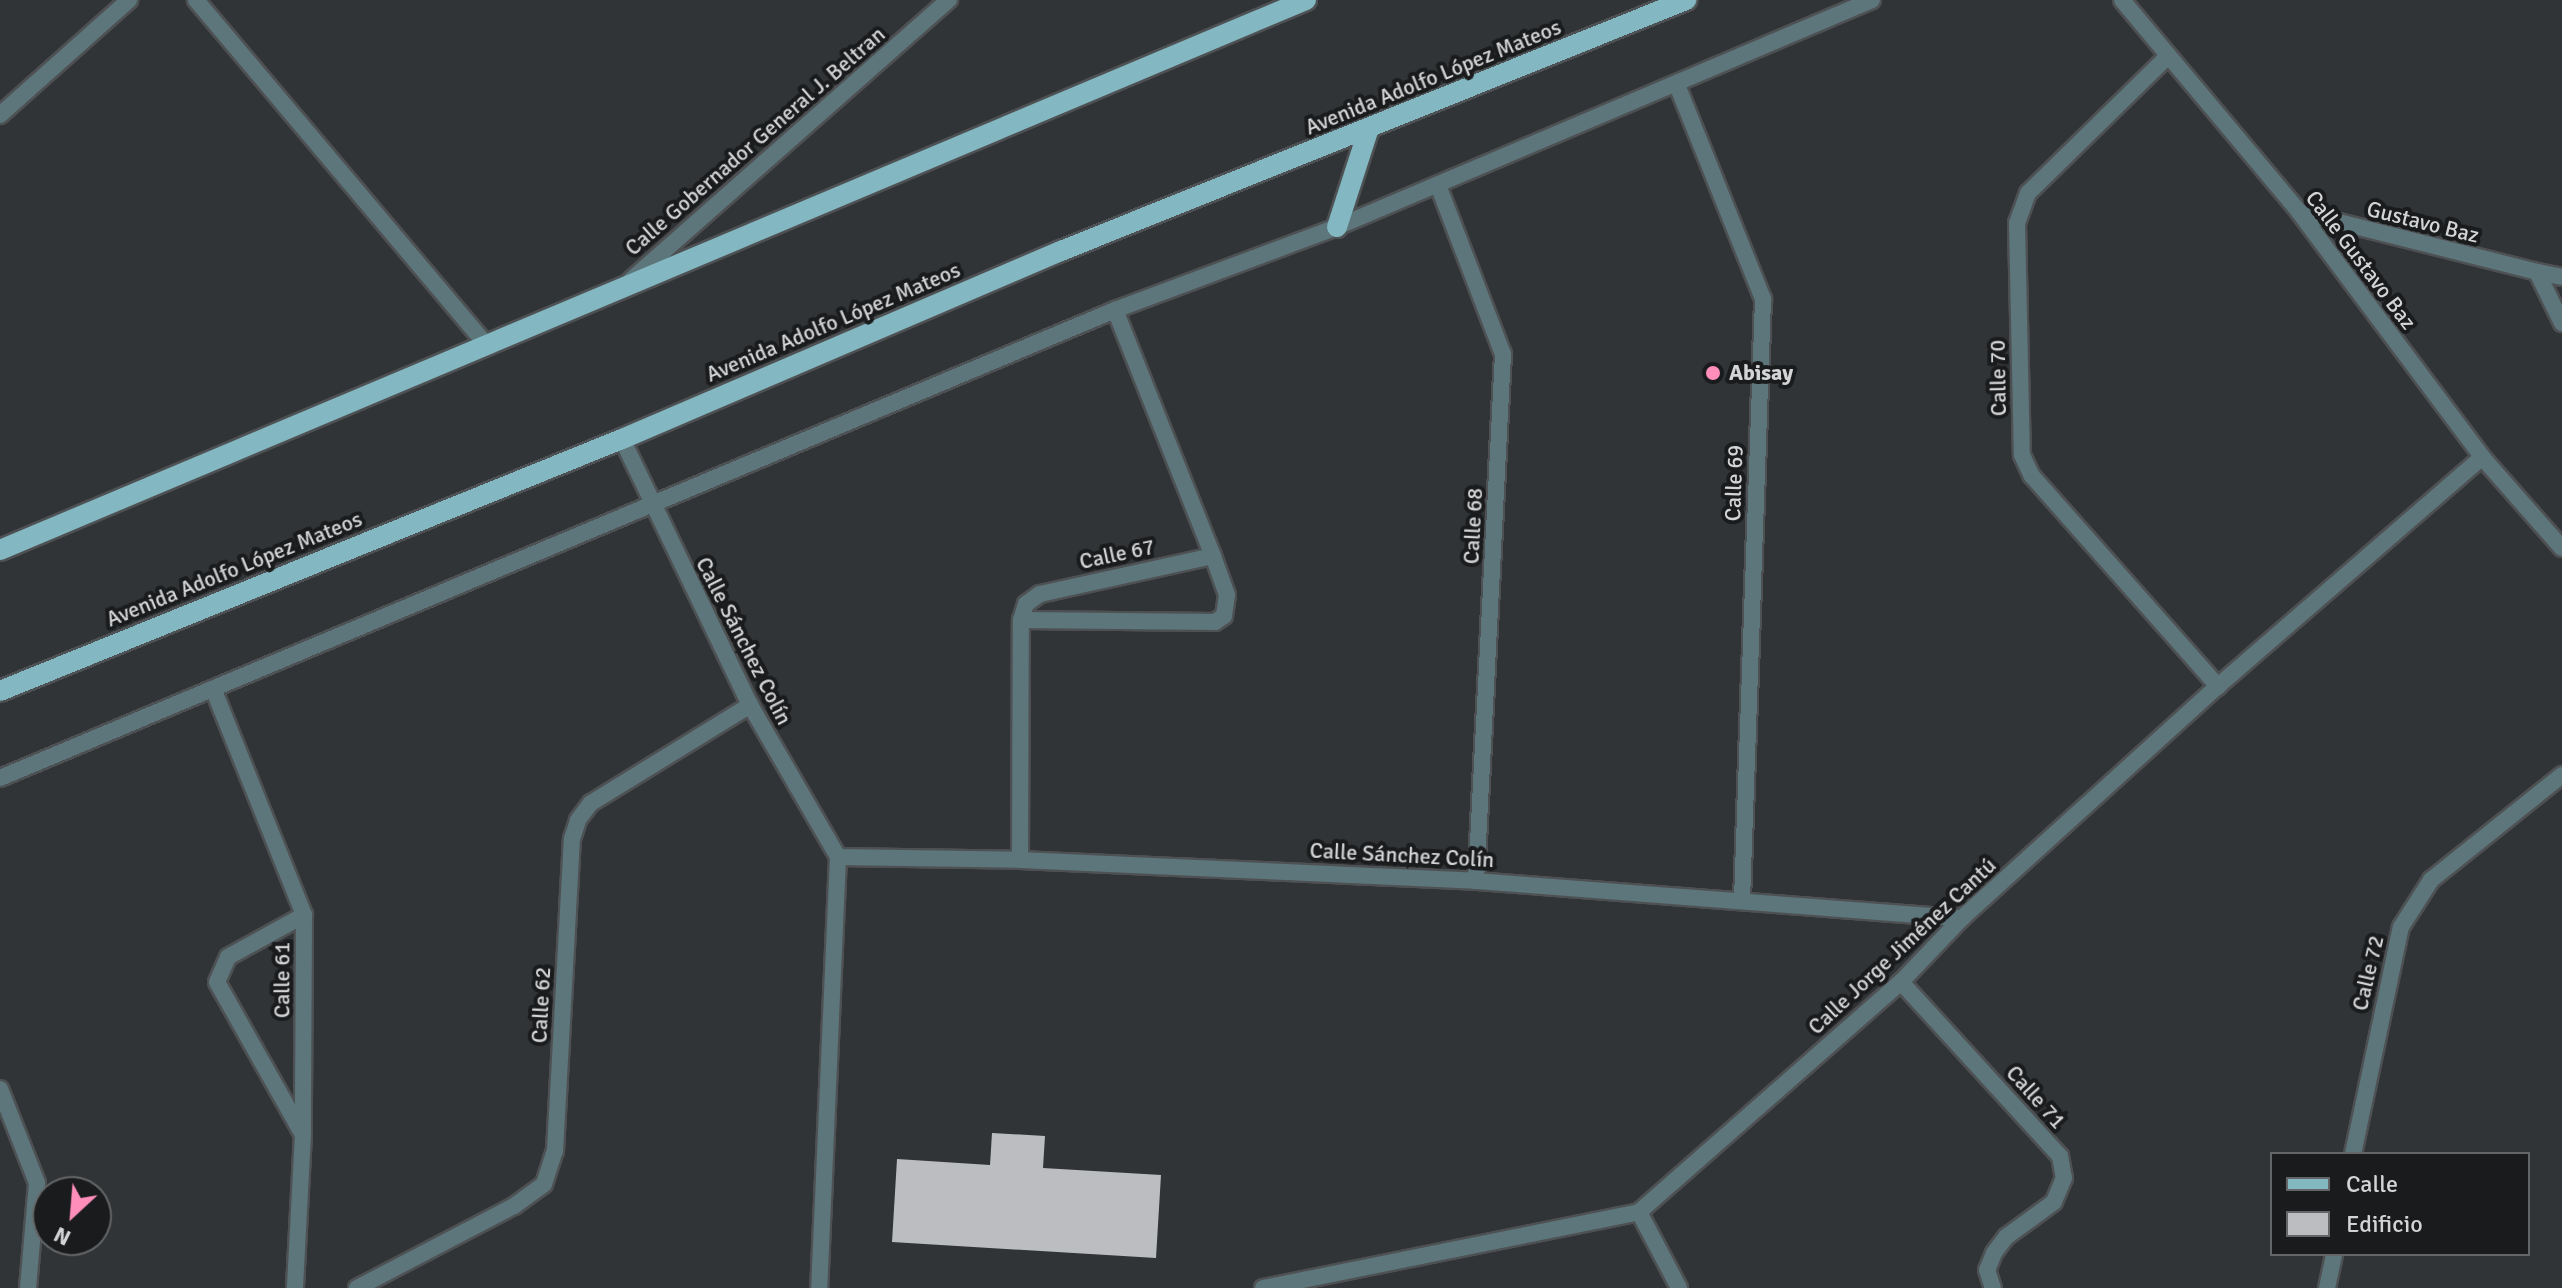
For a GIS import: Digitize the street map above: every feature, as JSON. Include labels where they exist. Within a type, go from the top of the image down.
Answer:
[{"type":"main road","points":[[0,550],[1306,0]]},
{"type":"main road","name":"Avenida Adolfo López Mateos","points":[[0,691],[622,439],[1061,251],[1368,131],[1686,0]]},
{"type":"main road","points":[[1337,227],[1368,131]]},
{"type":"street","points":[[0,115],[129,0]]},
{"type":"street","points":[[196,0],[487,346]]},
{"type":"street","name":"Calle Gobernador General J. Beltran","points":[[627,284],[949,0]]},
{"type":"street","points":[[0,778],[214,691],[1115,310],[1337,227],[1872,0]]},
{"type":"street","name":"Calle Gustavo Baz","points":[[2122,0],[2299,212],[2482,457],[2562,548]]},
{"type":"street","name":"Calle 70","points":[[2167,57],[2028,193],[2017,223],[2022,455],[2032,476],[2218,686]]},
{"type":"street","name":"Calle 69","points":[[1677,85],[1763,299],[1742,899]]},
{"type":"street","name":"Calle 68","points":[[1438,185],[1503,354],[1476,881]]},
{"type":"street","name":"Gustavo Baz","points":[[2299,212],[2537,272]]},
{"type":"street","points":[[2537,272],[2562,277]]},
{"type":"street","points":[[2537,272],[2562,323]]},
{"type":"street","points":[[1020,860],[1021,620],[1215,622],[1224,616],[1227,595],[1115,310]]},
{"type":"street","name":"Calle Sánchez Colín","points":[[622,439],[651,505],[750,705],[838,857],[1020,860],[1476,881],[1962,918]]},
{"type":"street","name":"Calle Jorge Jiménez Cantú","points":[[1263,1288],[1639,1212],[1901,982],[1962,918],[2218,686],[2482,457]]},
{"type":"street","name":"Calle 67","points":[[1021,620],[1026,604],[1040,594],[1213,556]]},
{"type":"street","name":"Calle 61","points":[[214,691],[304,915],[303,1134],[295,1288]]},
{"type":"street","name":"Calle 62","points":[[357,1288],[514,1206],[544,1184],[555,1151],[572,839],[578,820],[591,803],[750,705]]},
{"type":"street","name":"Calle 72","points":[[2353,1152],[2401,927],[2431,880],[2562,775]]},
{"type":"street","points":[[819,1288],[838,857]]},
{"type":"street","points":[[303,1134],[221,991],[217,973],[228,957],[304,915]]},
{"type":"street","name":"Calle 71","points":[[1901,982],[2060,1156],[2064,1178],[2054,1202],[1994,1253],[1987,1270],[1993,1288]]},
{"type":"street","points":[[0,1089],[37,1183],[28,1288]]},
{"type":"street","points":[[1639,1212],[1679,1288]]},
{"type":"street","points":[[2327,1288],[2334,1256]]},
{"type":"building","points":[[992,1133],[1045,1136],[1043,1168],[1161,1175],[1156,1258],[892,1242],[897,1159],[990,1165]]},
{"type":"place","name":"Abisay","points":[[1713,373]]}]
